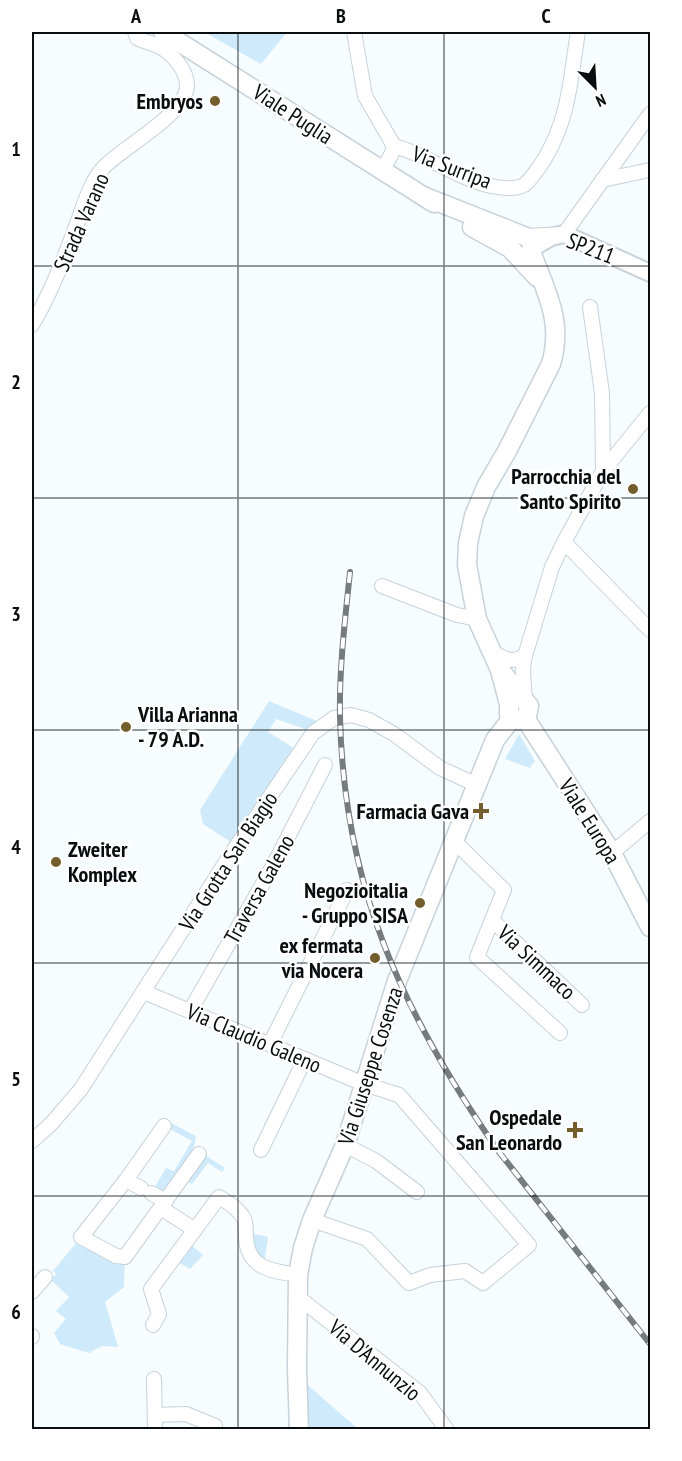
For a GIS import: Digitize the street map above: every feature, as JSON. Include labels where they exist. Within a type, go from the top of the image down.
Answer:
[{"type":"main road","name":"Viale Puglia","points":[[163,32],[423,196],[522,245]]},
{"type":"main road","points":[[490,650],[477,619],[467,565],[468,543],[474,516],[486,487],[543,381],[555,350],[555,320],[552,305],[522,245]]},
{"type":"main road","name":"Viale Europa","points":[[490,650],[518,708],[612,853],[651,927]]},
{"type":"main road","name":"Via Giuseppe Cosenza","points":[[299,1430],[298,1275],[303,1248],[312,1220],[345,1145],[398,981],[495,740],[518,708]]},
{"type":"street","name":"Strada Varano","points":[[32,325],[49,294],[99,173],[116,156],[165,120],[186,93],[188,87],[185,76],[175,60],[159,46],[137,38],[135,32]]},
{"type":"street","points":[[354,32],[365,96],[394,146],[382,171]]},
{"type":"street","name":"Via Surripa","points":[[394,146],[426,157],[484,184],[512,188],[523,186],[536,172],[556,140],[566,111],[578,32]]},
{"type":"street","points":[[564,234],[651,114]]},
{"type":"street","points":[[602,180],[651,170]]},
{"type":"street","name":"SP211","points":[[522,245],[564,234],[649,269]]},
{"type":"street","points":[[590,307],[602,393],[603,471]]},
{"type":"street","points":[[518,708],[525,655],[552,567],[603,471],[651,412]]},
{"type":"street","points":[[564,543],[651,630]]},
{"type":"street","points":[[381,586],[457,615],[477,619]]},
{"type":"street","points":[[490,650],[508,660],[520,660],[525,655]]},
{"type":"street","name":"Via Grotta San Biagio","points":[[32,1141],[51,1124],[81,1089],[229,857],[313,733],[334,718],[351,715],[369,720],[394,734],[440,768],[477,785]]},
{"type":"street","name":"Traversa Galeno","points":[[190,1011],[273,866],[325,765]]},
{"type":"street","points":[[612,853],[651,821]]},
{"type":"street","name":"Via Simmaco","points":[[455,842],[504,890],[477,957],[560,1033]]},
{"type":"street","points":[[270,1044],[346,890]]},
{"type":"street","name":"Via Simmaco","points":[[492,920],[582,1005]]},
{"type":"street","name":"Via Claudio Galeno","points":[[144,992],[364,1084],[399,1095],[529,1245],[483,1283],[465,1271],[430,1275],[409,1283],[367,1239],[312,1220]]},
{"type":"street","points":[[261,1150],[305,1059]]},
{"type":"street","points":[[164,1126],[126,1180],[81,1237],[116,1256],[125,1257],[199,1154]]},
{"type":"street","points":[[345,1145],[376,1161],[417,1192]]},
{"type":"street","points":[[126,1180],[146,1190],[195,1230]]},
{"type":"street","points":[[153,1325],[159,1314],[151,1289],[219,1197],[236,1208],[244,1218],[249,1253],[256,1263],[262,1268],[298,1275]]},
{"type":"street","points":[[32,1292],[45,1277]]},
{"type":"street","name":"Via D'Annunzio","points":[[298,1297],[420,1394],[447,1430]]},
{"type":"street","points":[[154,1379],[155,1430]]},
{"type":"street","points":[[155,1415],[186,1413],[215,1426],[215,1430]]},
{"type":"shaded area","points":[[204,32],[287,32],[261,64]]},
{"type":"shaded area","points":[[269,701],[317,721],[308,730],[276,719],[268,732],[294,748],[231,842],[203,824],[200,810]]},
{"type":"shaded area","points":[[519,734],[535,761],[530,768],[505,759]]},
{"type":"shaded area","points":[[171,1123],[196,1136],[195,1143],[184,1165],[162,1191],[153,1190],[166,1168],[174,1171],[192,1141],[168,1128]]},
{"type":"shaded area","points":[[205,1155],[225,1168],[222,1172],[208,1163],[192,1184],[187,1181]]},
{"type":"shaded area","points":[[251,1233],[268,1237],[264,1264],[253,1254]]},
{"type":"shaded area","points":[[81,1237],[125,1257],[124,1287],[105,1302],[118,1347],[102,1346],[89,1353],[60,1344],[54,1333],[66,1319],[56,1311],[69,1297],[51,1280],[56,1274],[53,1271]]},
{"type":"shaded area","points":[[189,1243],[203,1255],[190,1269],[176,1261]]},
{"type":"shaded area","points":[[302,1380],[358,1429],[302,1429]]},
{"type":"railway","points":[[350,572],[340,681],[344,779],[353,838],[367,894],[385,947],[434,1050],[499,1152],[650,1344]]},
{"type":"place","name":"Embryos","points":[[215,101]]},
{"type":"place","name":"Parrocchia del Santo Spirito","points":[[633,489]]},
{"type":"place","name":"Villa Arianna - 79 A.D.","points":[[126,727]]},
{"type":"place","name":"Farmacia Gava","points":[[481,811]]},
{"type":"place","name":"Zweiter Komplex","points":[[56,862]]},
{"type":"place","name":"Negozioitalia - Gruppo SISA","points":[[420,903]]},
{"type":"place","name":"ex fermata via Nocera","points":[[375,958]]},
{"type":"place","name":"Ospedale San Leonardo","points":[[575,1130]]}]
